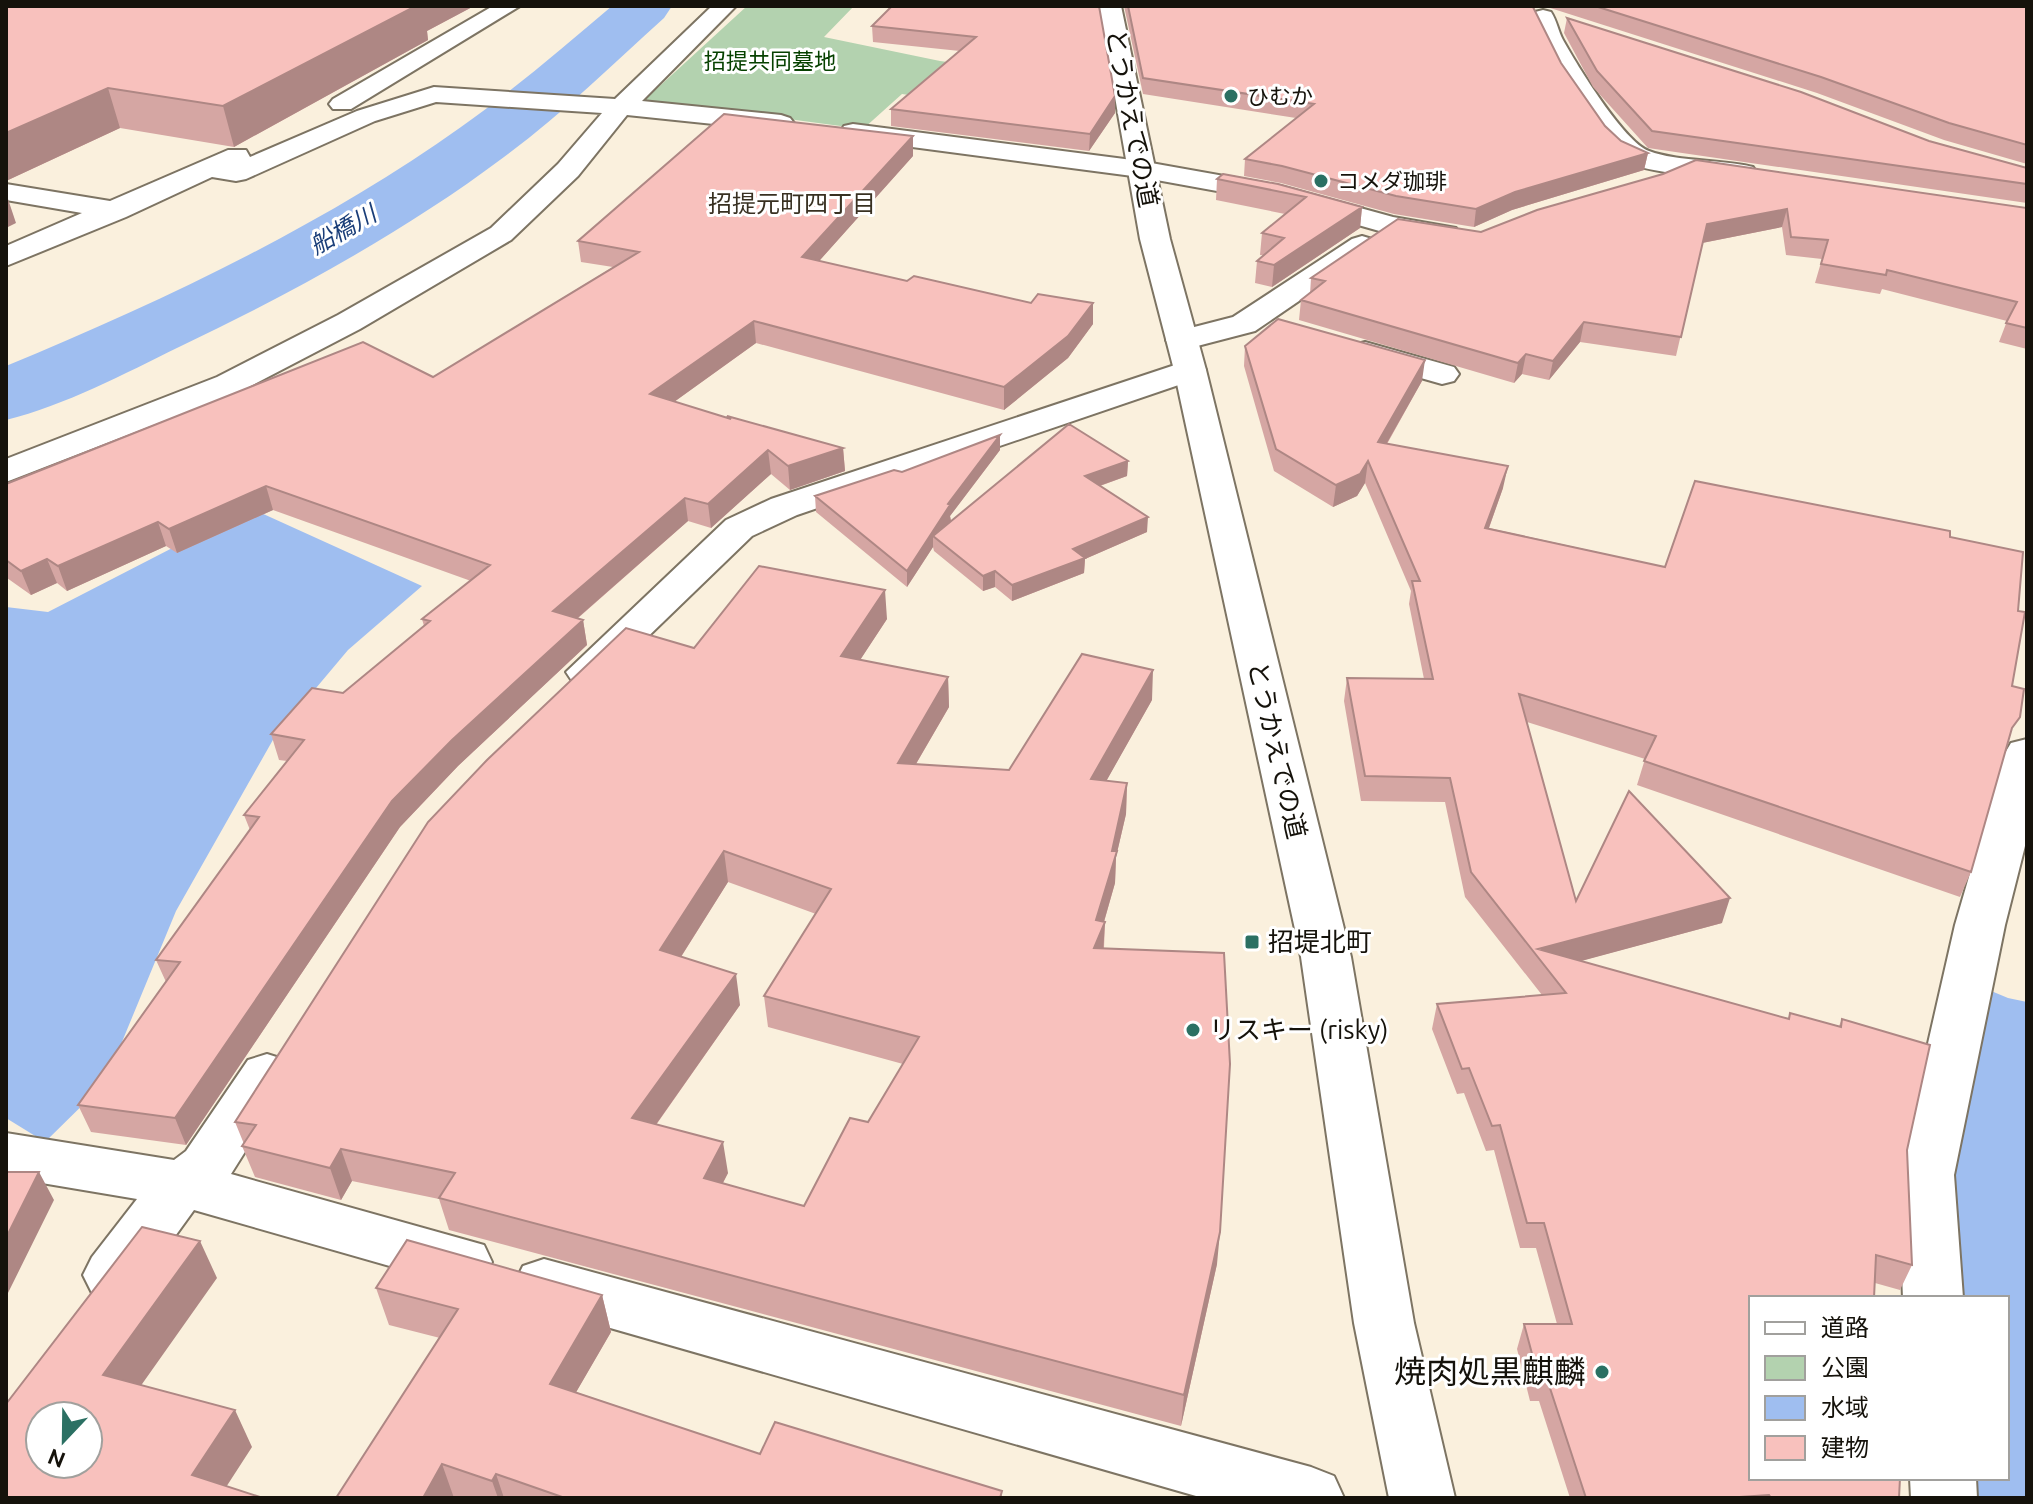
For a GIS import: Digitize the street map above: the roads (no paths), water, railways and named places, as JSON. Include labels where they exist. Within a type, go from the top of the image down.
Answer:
[{"type":"street","points":[[6,257],[212,169],[339,106],[509,6]]},
{"type":"street","points":[[6,471],[229,384],[349,322],[501,234],[568,170],[612,108],[725,6]]},
{"type":"street","name":"とうかえでの道","points":[[1110,6],[1140,169],[1326,957],[1384,1323],[1422,1498]]},
{"type":"street","points":[[1573,27],[1533,14],[1587,99],[1618,139],[1639,158],[1775,177]]},
{"type":"street","points":[[212,169],[236,173],[366,116],[434,94],[705,113],[799,125]]},
{"type":"street","points":[[831,129],[1140,169],[1280,194],[1390,225],[1477,239]]},
{"type":"street","points":[[1635,186],[1689,165]]},
{"type":"street","points":[[6,192],[116,211]]},
{"type":"street","points":[[556,702],[739,528],[784,507],[1186,355],[1244,324],[1390,225]]},
{"type":"street","points":[[1251,319],[1295,331]]},
{"type":"street","points":[[1339,344],[1442,374]]},
{"type":"street","points":[[1933,1296],[1926,1175],[1980,925],[2027,753]]},
{"type":"street","points":[[80,1319],[182,1184],[206,1167],[291,1037]]},
{"type":"street","points":[[6,1155],[182,1184],[1311,1498]]},
{"type":"water","points":[[250,508],[422,586],[348,650],[274,738],[176,911],[105,1083],[45,1142],[6,1118],[6,607],[48,612]]},
{"type":"water","points":[[1960,978],[2008,998],[2027,1002],[2027,1498],[1963,1498],[1959,1480],[2009,1480],[2009,1296],[1953,1296],[1947,1098]]},
{"type":"waterway","name":"船橋川","points":[[6,395],[238,289],[404,194],[506,124],[645,6]]},
{"type":"place","name":"ひむか","points":[[1231,96]]},
{"type":"place","name":"コメダ珈琲","points":[[1321,181]]},
{"type":"place","name":"招堤北町","points":[[1252,942]]},
{"type":"place","name":"リスキー (risky)","points":[[1193,1030]]},
{"type":"place","name":"焼肉処黒麒麟","points":[[1602,1372]]},
{"type":"district","name":"招提元町四丁目","points":[[792,204]]},
{"type":"park label","name":"招提共同墓地","points":[[770,61]]}]
